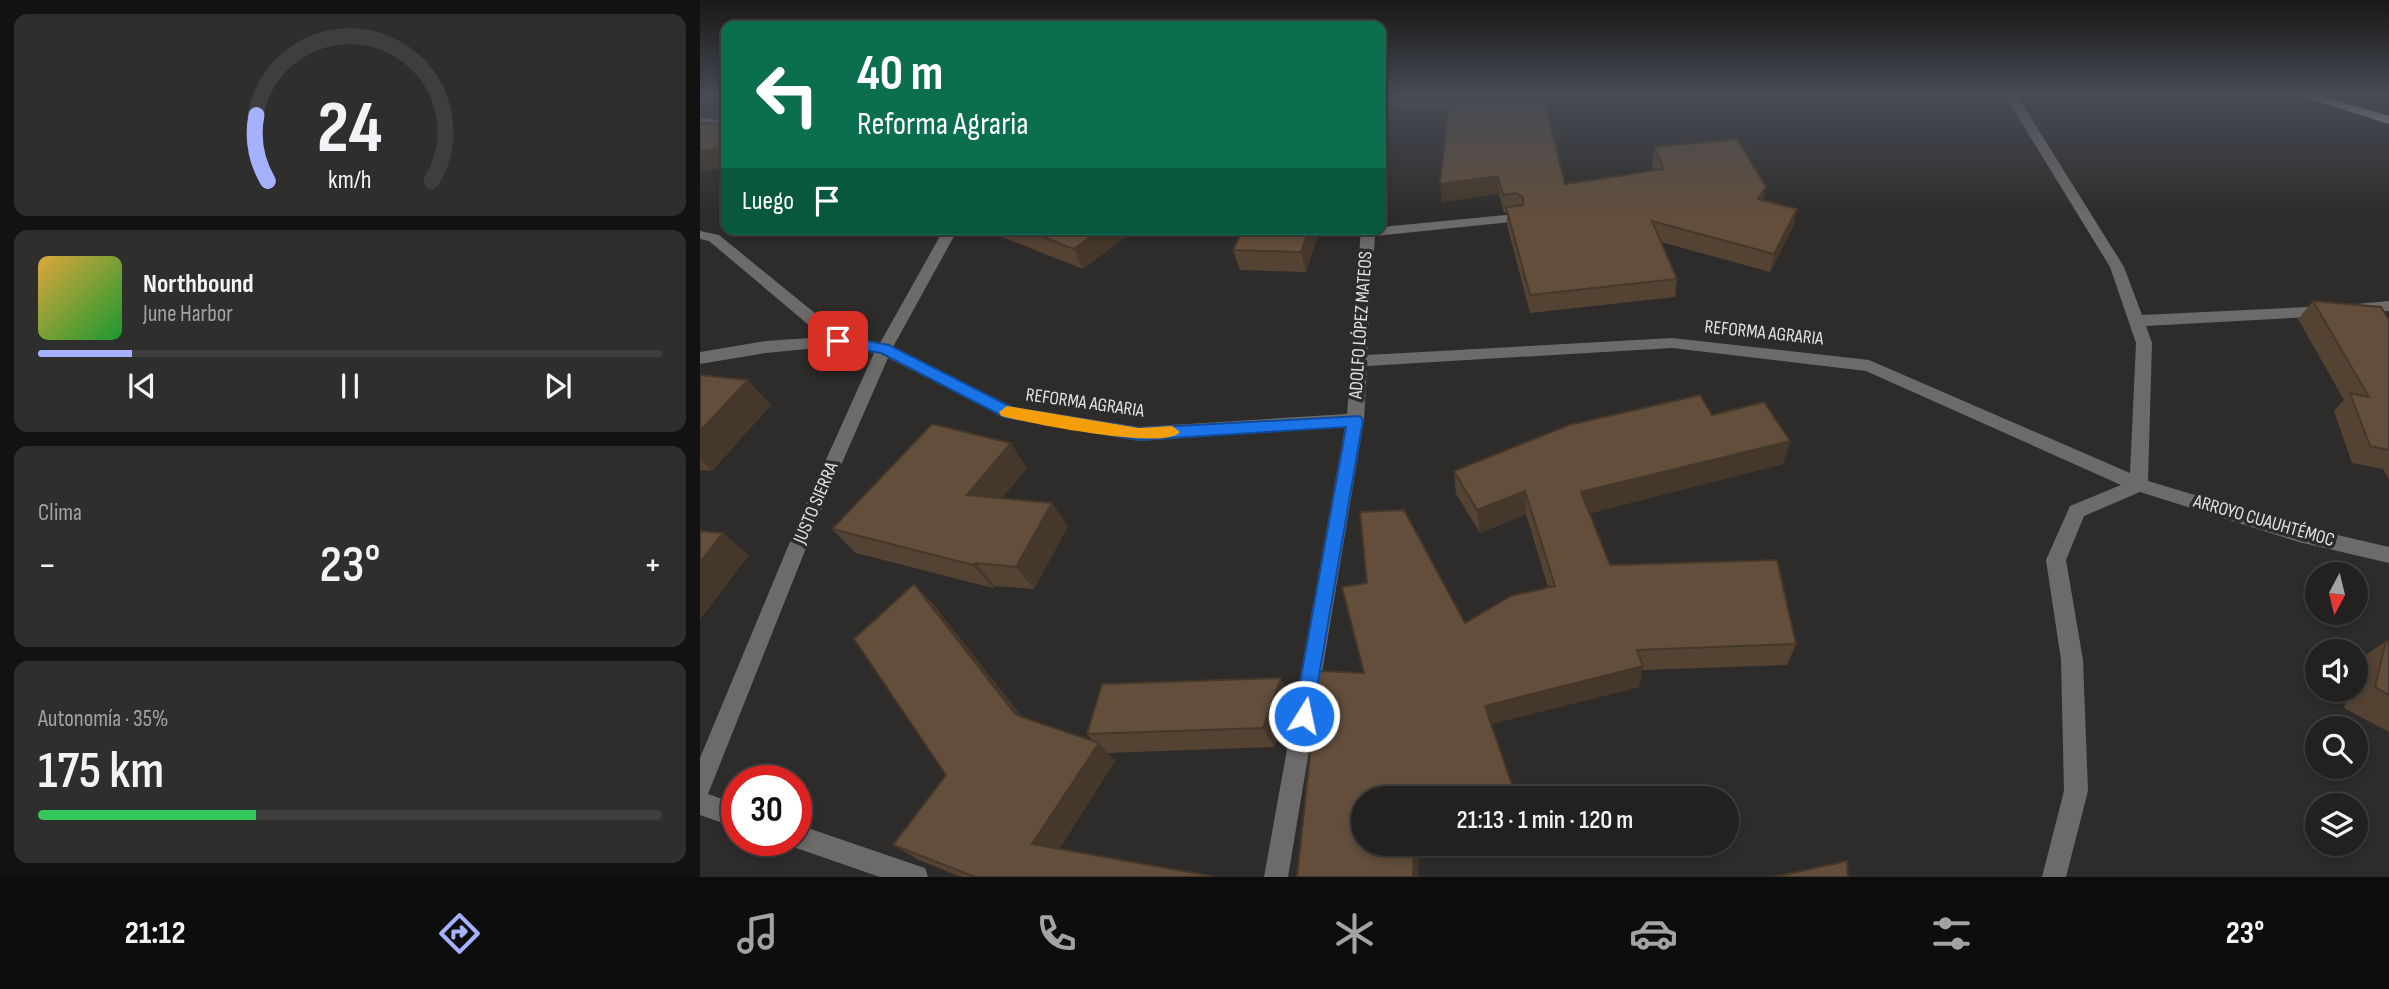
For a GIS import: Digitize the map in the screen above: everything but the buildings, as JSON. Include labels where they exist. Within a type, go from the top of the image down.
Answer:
[{"type":"street","points":[[2036,136],[2117,267],[2144,343],[2139,485],[2077,511],[2056,560],[2072,660],[2076,791],[2054,877]]},
{"type":"street","points":[[1386,229],[1516,218]]},
{"type":"street","points":[[700,234],[715,238],[838,341]]},
{"type":"street","name":"JUSTO SIERRA","points":[[700,786],[811,513],[884,349],[948,235]]},
{"type":"street","name":"ADOLFO LÓPEZ MATEOS","points":[[1276,877],[1355,420],[1367,235]]},
{"type":"street","points":[[2136,321],[2389,306]]},
{"type":"street","name":"REFORMA AGRARIA","points":[[700,358],[766,347],[838,341],[884,349],[1010,413],[1139,434],[1355,420]]},
{"type":"street","name":"REFORMA AGRARIA","points":[[1359,361],[1672,343],[1869,366],[2139,485]]},
{"type":"street","name":"ARROYO CUAUHTÉMOC","points":[[2139,485],[2299,534],[2389,555]]},
{"type":"street","points":[[700,803],[721,810]]},
{"type":"street","points":[[812,841],[916,877]]},
{"type":"slow traffic","points":[[1007,412],[1139,434],[1172,432]]},
{"type":"route","points":[[838,341],[884,349],[1010,413],[1139,434],[1355,420],[1304,716]]}]
